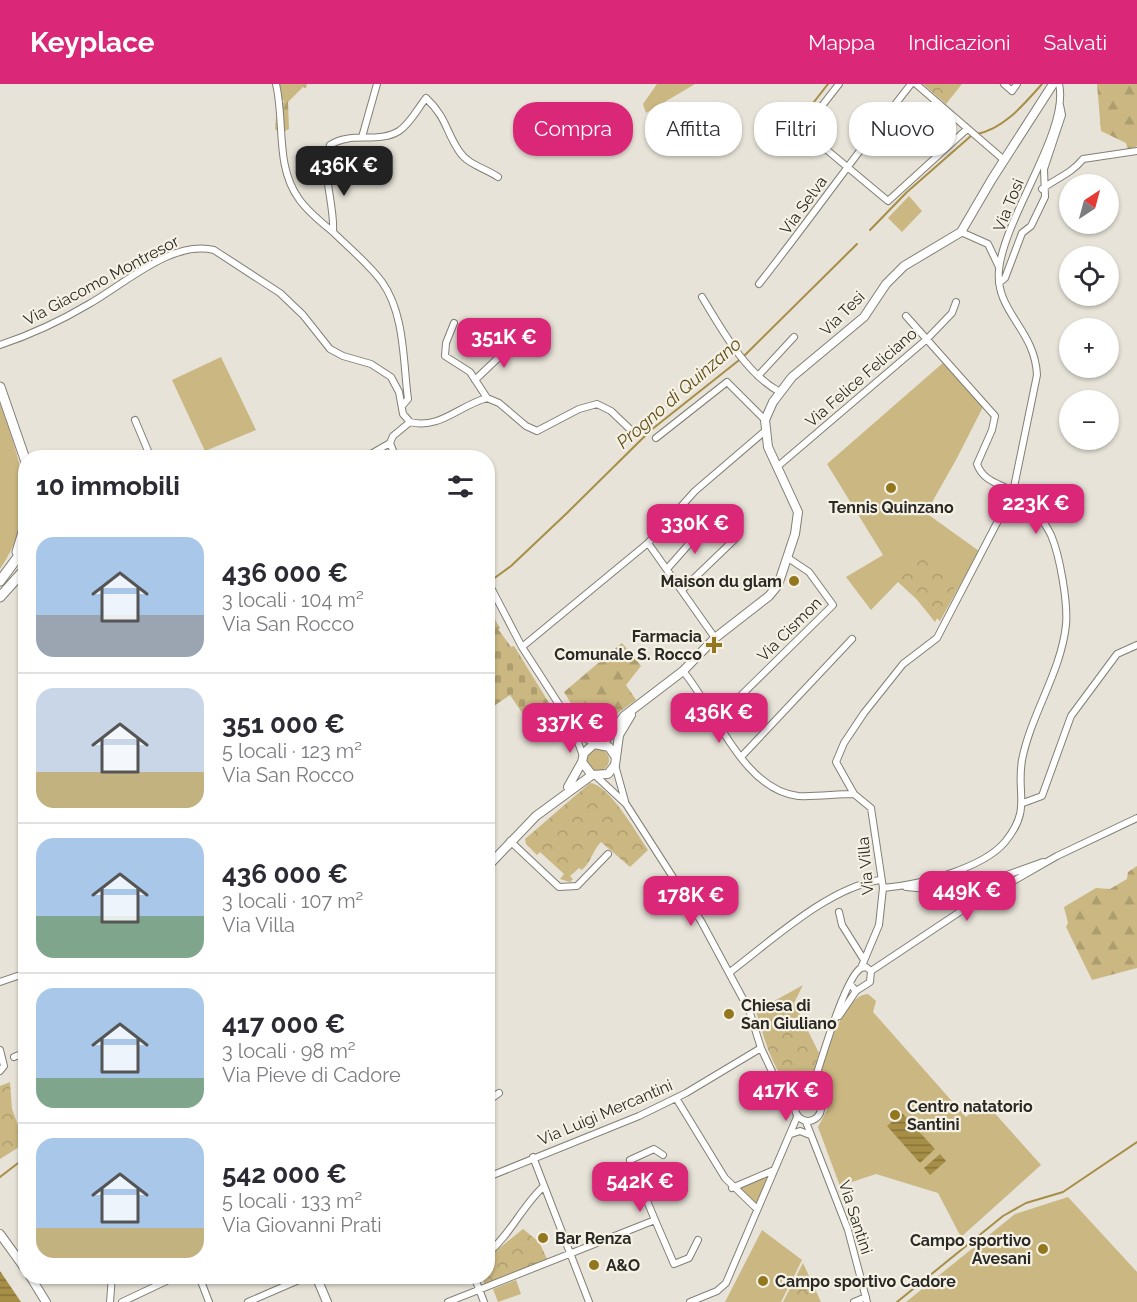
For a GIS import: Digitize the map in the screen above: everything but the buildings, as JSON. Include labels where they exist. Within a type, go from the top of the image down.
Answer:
[{"type":"main road","points":[[0,387],[22,450]]},
{"type":"main road","points":[[14,559],[18,547]]},
{"type":"main road","points":[[0,581],[18,555]]},
{"type":"main road","points":[[2,594],[18,577]]},
{"type":"street","points":[[276,84],[280,102],[283,158],[298,198],[381,281],[392,300],[398,317],[408,399],[402,406]]},
{"type":"street","points":[[362,137],[377,84]]},
{"type":"street","points":[[825,102],[839,84]]},
{"type":"street","points":[[914,84],[1004,160]]},
{"type":"street","name":"Via Selva","points":[[759,284],[827,197],[847,165],[914,84]]},
{"type":"street","points":[[1004,84],[1012,91],[1017,84]]},
{"type":"street","points":[[961,232],[1053,84]]},
{"type":"street","name":"Via Tosi","points":[[999,283],[999,268],[1013,223],[1047,147],[1059,105],[1059,84]]},
{"type":"street","points":[[333,232],[332,197],[327,170],[328,150],[335,142],[362,137],[370,139],[398,131],[426,98],[447,124],[459,151],[474,165],[498,177]]},
{"type":"street","points":[[1012,492],[1037,375],[1030,341],[1003,300],[999,283],[1005,278],[1022,233],[1030,226],[1045,197],[1042,189],[1044,169],[1062,115],[1059,105]]},
{"type":"street","points":[[836,156],[888,201],[969,131]]},
{"type":"street","points":[[1042,189],[1058,177],[1074,171],[1083,159],[1137,151]]},
{"type":"street","name":"Via Tosi","points":[[961,232],[988,244],[999,268]]},
{"type":"street","name":"Via Tesi","points":[[636,707],[683,671],[715,638],[778,585],[795,534],[798,512],[768,450],[765,432],[765,420],[780,392],[792,377],[864,317],[886,284],[904,266],[961,232]]},
{"type":"street","name":"Via Giacomo Montresor","points":[[0,345],[16,340],[89,304],[173,254],[203,248],[214,250],[280,293],[303,315],[330,349],[383,371],[396,384],[403,414],[410,422]]},
{"type":"street","points":[[702,297],[737,350],[763,383],[780,392]]},
{"type":"street","name":"Via Felice Feliciano","points":[[777,467],[927,339],[952,313],[956,302]]},
{"type":"street","points":[[899,887],[985,859],[1004,843],[1017,824],[1023,803],[1022,761],[1066,625],[1062,584],[1050,534],[1030,508],[1012,492],[985,478],[977,464],[992,430],[995,416],[906,316]]},
{"type":"street","points":[[454,322],[446,343],[445,356],[470,372],[487,398],[505,408],[526,426],[537,431],[579,409],[597,404],[611,411],[635,434]]},
{"type":"street","points":[[758,376],[794,337]]},
{"type":"street","points":[[475,380],[497,359],[507,341]]},
{"type":"street","points":[[656,438],[727,382],[765,420]]},
{"type":"street","points":[[378,450],[390,443],[393,436],[410,422],[425,424],[440,421],[475,401],[487,398]]},
{"type":"street","points":[[135,420],[148,450]]},
{"type":"street","points":[[522,647],[648,543],[696,491],[765,432]]},
{"type":"street","points":[[390,443],[393,450]]},
{"type":"street","name":"Via Villa","points":[[812,1096],[834,1024],[854,974],[861,968],[879,925],[883,888],[871,808],[854,794],[836,762],[844,742],[903,664],[937,638],[1012,492]]},
{"type":"street","points":[[668,569],[705,526]]},
{"type":"street","points":[[683,589],[736,538]]},
{"type":"street","points":[[648,543],[683,589],[683,594],[715,638]]},
{"type":"street","name":"Via Cismon","points":[[717,719],[833,605],[809,572],[788,558]]},
{"type":"street","points":[[2,594],[18,583]]},
{"type":"street","points":[[495,595],[522,647],[571,723],[585,738],[611,749],[626,804]]},
{"type":"street","points":[[741,757],[852,639]]},
{"type":"street","points":[[1023,803],[1042,796],[1071,716],[1117,654],[1137,645]]},
{"type":"street","points":[[683,671],[741,757],[760,780],[780,791],[798,796],[854,794]]},
{"type":"street","points":[[564,793],[586,749],[600,744],[621,719],[636,707]]},
{"type":"street","points":[[495,858],[510,841],[564,793],[594,776],[608,774],[615,761],[619,735],[636,707]]},
{"type":"street","points":[[571,723],[583,759],[594,776],[626,804],[701,921],[749,1010],[761,1048],[784,1094],[794,1107],[798,1099]]},
{"type":"street","points":[[883,888],[899,887],[960,892],[1057,856],[1137,818]]},
{"type":"street","points":[[510,841],[559,887],[577,886],[608,854]]},
{"type":"street","name":"Via Villa","points":[[834,1024],[856,991],[870,982],[872,971],[961,911],[1057,856]]},
{"type":"street","points":[[730,972],[825,901],[855,885],[880,880]]},
{"type":"street","points":[[839,912],[842,925],[864,960]]},
{"type":"street","points":[[861,968],[866,967],[872,971]]},
{"type":"street","points":[[0,982],[18,976]]},
{"type":"street","points":[[850,984],[856,991]]},
{"type":"street","name":"Via Luigi Mercantini","points":[[495,1174],[533,1156],[639,1116],[676,1098],[761,1048]]},
{"type":"street","points":[[0,1050],[4,1066],[0,1071]]},
{"type":"street","points":[[14,1057],[18,1055]]},
{"type":"street","points":[[495,1096],[499,1093]]},
{"type":"street","points":[[784,1094],[798,1099],[812,1096]]},
{"type":"street","name":"Via Santini","points":[[804,1120],[818,1118],[821,1110],[812,1096]]},
{"type":"street","points":[[676,1098],[732,1188],[758,1209]]},
{"type":"street","name":"Via Santini","points":[[794,1107],[804,1120],[815,1143],[848,1230],[867,1300]]},
{"type":"street","points":[[690,1302],[717,1291],[726,1283],[791,1134],[795,1126],[804,1120]]},
{"type":"street","name":"Via Santini","points":[[804,1120],[815,1143]]},
{"type":"street","points":[[791,1134],[805,1132],[811,1136]]},
{"type":"street","points":[[663,1155],[654,1149],[630,1160],[674,1264],[689,1258],[698,1240]]},
{"type":"street","points":[[533,1156],[589,1302]]},
{"type":"street","points":[[732,1188],[774,1170]]},
{"type":"street","points":[[495,1246],[504,1239],[525,1207],[544,1186]]},
{"type":"street","points":[[495,1284],[655,1220]]},
{"type":"street","points":[[0,1234],[18,1259]]},
{"type":"street","points":[[35,1284],[46,1302]]},
{"type":"street","points":[[110,1302],[111,1284]]},
{"type":"street","points":[[122,1302],[160,1284]]},
{"type":"street","points":[[202,1284],[209,1302]]},
{"type":"street","points":[[248,1302],[290,1284]]},
{"type":"street","points":[[319,1284],[327,1302]]},
{"type":"street","points":[[477,1284],[484,1302]]},
{"type":"street","points":[[448,1302],[495,1284]]},
{"type":"street","points":[[854,1302],[867,1300]]},
{"type":"green space","points":[[274,84],[307,84],[306,88],[303,87],[288,102],[289,129],[280,134],[275,129],[276,119],[284,101],[274,91]]},
{"type":"green space","points":[[657,84],[695,84],[665,102],[645,102],[645,110],[643,104]]},
{"type":"green space","points":[[923,84],[962,84],[948,102],[944,102]]},
{"type":"green space","points":[[1097,84],[1137,84],[1137,146],[1128,151],[1126,143],[1101,131]]},
{"type":"green space","points":[[909,196],[922,211],[902,232],[888,218]]},
{"type":"green space","points":[[221,357],[256,430],[205,450],[172,380]]},
{"type":"green space","name":"Tennis Quinzano","points":[[944,362],[983,407],[926,513],[979,551],[940,621],[898,582],[871,610],[846,577],[883,555],[827,464]]},
{"type":"green space","points":[[0,404],[18,460],[18,532],[0,569]]},
{"type":"green space","points":[[919,550],[961,575],[935,622],[898,576]]},
{"type":"green space","points":[[495,620],[500,628],[498,629],[511,647],[514,646],[554,711],[531,726],[510,695],[495,705]]},
{"type":"green space","points":[[622,643],[641,666],[626,685],[636,700],[601,725],[584,725],[564,692]]},
{"type":"green space","points":[[603,730],[610,733],[600,741],[591,740],[584,734]]},
{"type":"green space","points":[[598,749],[606,752],[609,760],[606,768],[598,771],[590,768],[587,760],[590,752]]},
{"type":"green space","points":[[590,783],[606,792],[614,800],[648,850],[630,867],[601,842],[585,867],[582,870],[579,868],[570,876],[573,879],[570,882],[560,879],[564,874],[540,852],[537,855],[526,844],[525,839]]},
{"type":"green space","points":[[1137,866],[1137,968],[1092,980],[1066,927],[1068,923],[1064,907],[1096,888],[1110,889],[1127,879],[1128,872]]},
{"type":"green space","points":[[803,985],[794,1003],[819,1053],[808,1091],[796,1092],[775,1066],[756,1011]]},
{"type":"green space","name":"Centro natatorio Santini","points":[[868,994],[876,1001],[873,1012],[966,1117],[984,1101],[1041,1165],[961,1237],[938,1193],[876,1174],[840,1186],[818,1127],[828,1108],[819,1081],[829,1044],[843,1016],[859,997]]},
{"type":"green space","points":[[10,1082],[12,1109],[18,1125],[18,1148],[0,1159],[0,1086]]},
{"type":"green space","points":[[769,1174],[757,1204],[739,1187]]},
{"type":"green space","name":"Campo sportivo Avesani","points":[[1068,1197],[1137,1272],[1137,1302],[906,1302],[1015,1214]]},
{"type":"green space","points":[[523,1229],[539,1242],[548,1261],[495,1281],[495,1251]]},
{"type":"green space","name":"Campo sportivo Cadore","points":[[762,1230],[802,1260],[781,1302],[725,1302]]},
{"type":"green space","points":[[803,1263],[821,1302],[783,1302]]},
{"type":"green space","points":[[516,1280],[521,1294],[498,1302],[493,1289]]},
{"type":"shaded area","points":[[902,1113],[935,1149],[920,1163],[887,1126]]},
{"type":"shaded area","points":[[940,1154],[946,1161],[930,1175],[924,1168]]},
{"type":"shaded area","points":[[0,1271],[21,1302],[0,1302]]},
{"type":"waterway","points":[[814,102],[828,84]]},
{"type":"waterway","points":[[977,134],[1005,121],[1042,84]]},
{"type":"waterway","points":[[870,230],[907,192],[972,135]]},
{"type":"waterway","name":"Progno di Quinzano","points":[[495,578],[511,566],[651,430],[743,357],[857,244]]},
{"type":"waterway","points":[[897,1302],[1003,1216],[1026,1203],[1063,1192],[1137,1142]]},
{"type":"waterway","name":"Progno di Quinzano","points":[[0,1177],[18,1163]]},
{"type":"place","name":"Tennis Quinzano","points":[[891,488]]},
{"type":"place","name":"Maison du glam","points":[[794,581]]},
{"type":"place","name":"Farmacia Comunale S. Rocco","points":[[714,645]]},
{"type":"place","name":"Chiesa di San Giuliano","points":[[729,1014]]},
{"type":"place","name":"Centro natatorio Santini","points":[[895,1115]]},
{"type":"place","name":"Bar Renza","points":[[543,1238]]},
{"type":"place","name":"Campo sportivo Avesani","points":[[1043,1249]]},
{"type":"place","name":"A&O","points":[[594,1265]]},
{"type":"place","name":"Campo sportivo Cadore","points":[[763,1281]]}]
